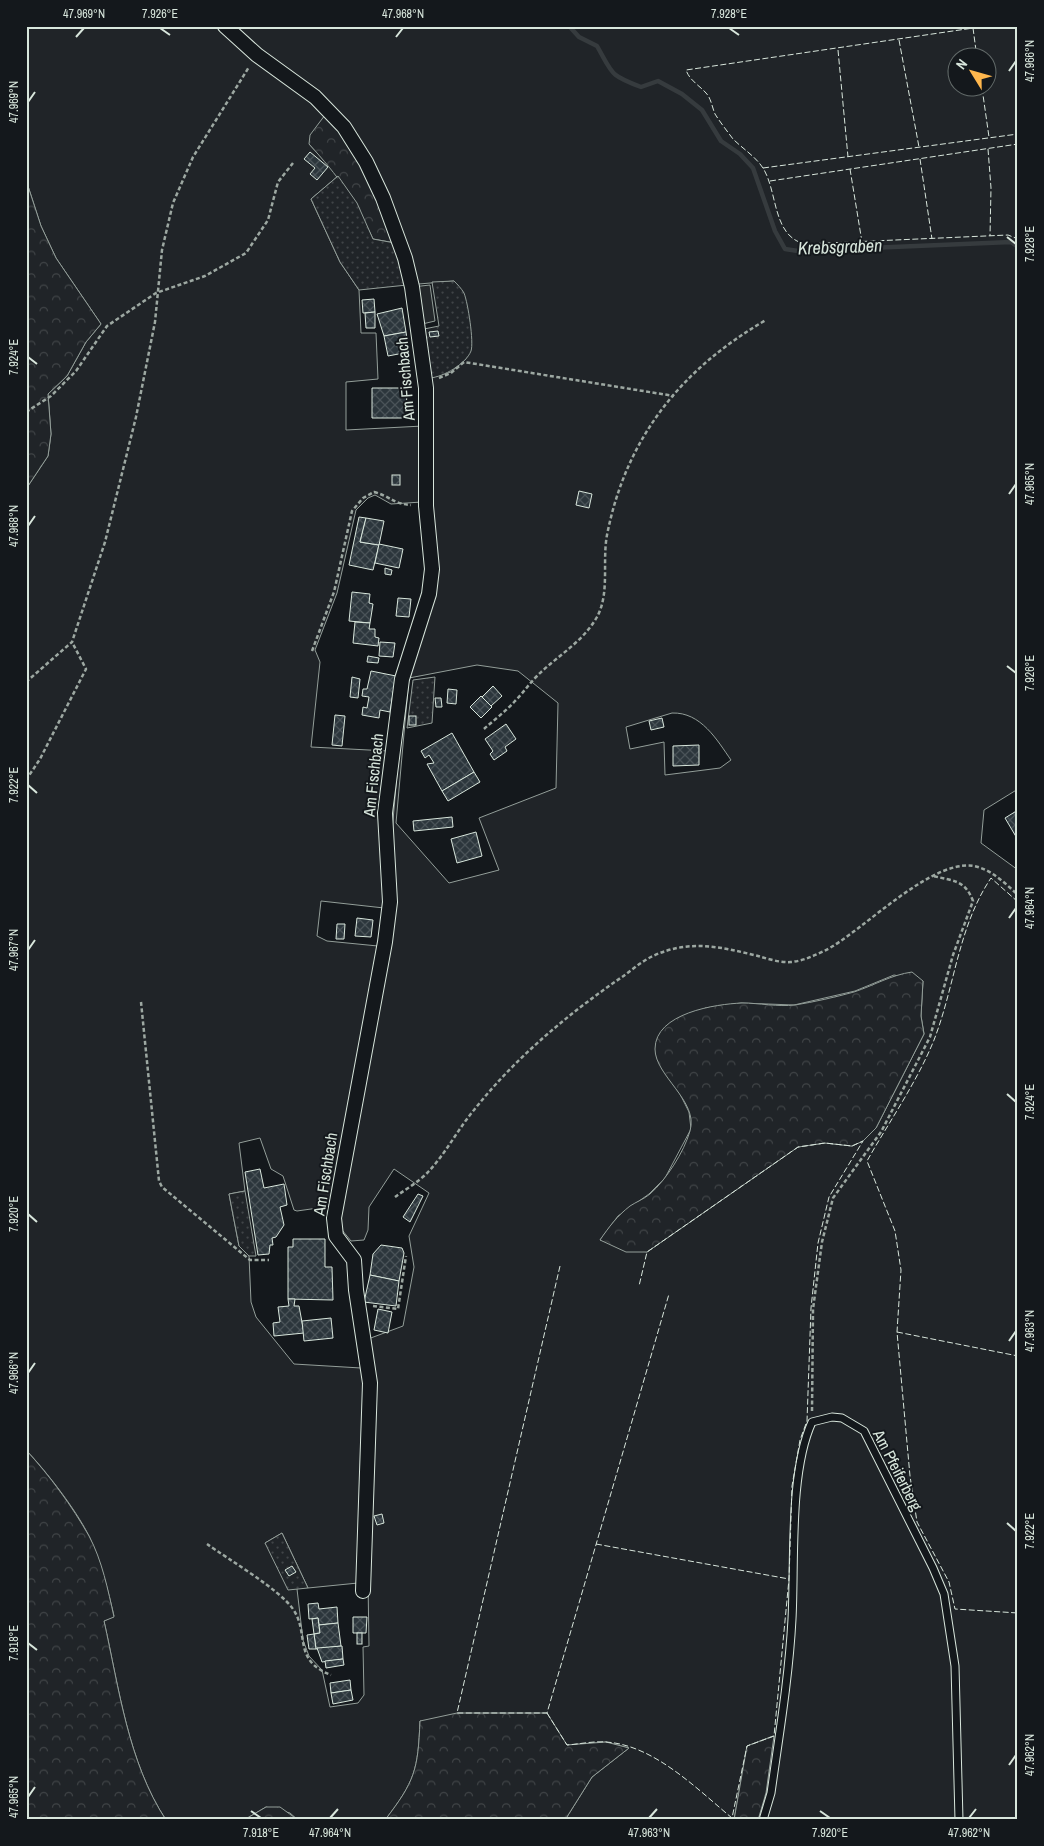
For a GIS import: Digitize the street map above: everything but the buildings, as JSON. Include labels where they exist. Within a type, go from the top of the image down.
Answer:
[{"type":"street","name":"Am Fischbach","points":[[225,26],[257,55],[315,97],[344,127],[366,162],[383,198],[405,258],[412,287],[425,379],[428,473],[426,506],[432,569],[430,594],[402,679],[384,813],[390,902],[385,942],[334,1218],[336,1236],[354,1260],[358,1309],[370,1383],[362,1591]]},
{"type":"lane","name":"Am Pfeiferberg","points":[[812,1422],[832,1417],[842,1418],[864,1431],[934,1568],[944,1594],[955,1666],[959,1820]]},
{"type":"lane","points":[[764,1820],[771,1793],[778,1744],[792,1620],[798,1486],[804,1445],[812,1422]]},
{"type":"path","points":[[26,682],[72,642],[105,542],[136,417],[155,322],[156,293],[162,250],[173,203],[193,157],[257,55]]},
{"type":"path","points":[[26,412],[51,396],[76,371],[107,326],[156,293],[205,276],[246,253],[268,220],[278,182],[293,163]]},
{"type":"path","points":[[484,729],[514,702],[538,675],[586,633],[598,616],[605,586],[604,548],[617,494],[630,460],[650,423],[702,365],[734,338],[766,320]]},
{"type":"path","points":[[425,379],[440,378],[464,362],[674,396]]},
{"type":"path","points":[[312,651],[334,592],[352,511],[363,498],[374,492],[383,494],[398,504]]},
{"type":"path","points":[[26,780],[40,759],[86,669],[72,642]]},
{"type":"path","points":[[395,1197],[428,1172],[475,1109],[525,1055],[597,994],[653,956],[672,949],[702,944],[790,962],[810,958],[850,935],[889,904],[933,876],[962,865],[980,867],[993,874],[1018,895]]},
{"type":"path","points":[[812,1422],[813,1309],[822,1242],[833,1198],[881,1132],[930,1037],[953,955],[973,901],[968,889],[958,881],[933,876]]},
{"type":"path","points":[[142,1002],[159,1181],[162,1187],[250,1260],[269,1260]]},
{"type":"path","points":[[358,1309],[366,1310],[372,1305],[398,1309],[406,1256]]},
{"type":"path","points":[[207,1544],[264,1584],[293,1609],[307,1656],[313,1665],[331,1675]]},
{"type":"green space","points":[[26,26],[1018,26],[1018,789],[984,810],[981,843],[1018,870],[1018,1820],[758,1820],[766,1793],[773,1736],[747,1746],[734,1820],[565,1820],[592,1777],[629,1748],[606,1742],[567,1745],[420,1721],[418,1752],[413,1774],[403,1795],[385,1820],[298,1820],[290,1813],[266,1807],[244,1820],[166,1820],[142,1774],[126,1724],[104,1621],[114,1616],[94,1547],[70,1504],[26,1450],[26,489],[48,456],[51,434],[48,394],[67,376],[86,342],[101,324],[56,258],[41,226],[26,180]],"holes":[[[309,144],[381,205],[407,285],[454,281],[463,292],[466,359],[451,372],[430,378],[432,599],[405,682],[392,832],[388,947],[327,941],[317,936],[321,901],[384,908],[381,787],[388,751],[311,747],[320,662],[315,650],[337,593],[356,510],[368,498],[375,495],[391,504],[422,502],[423,426],[346,430],[346,382],[378,379],[376,333],[361,333],[359,290],[340,262],[311,199],[338,176]],[[477,665],[518,671],[558,703],[556,788],[479,818],[499,870],[449,883],[396,823],[409,678]],[[672,713],[682,714],[700,722],[714,736],[731,760],[720,768],[665,775],[664,742],[630,749],[626,727]],[[894,975],[923,981],[921,1016],[924,1034],[876,1128],[863,1141],[852,1146],[825,1143],[798,1147],[647,1252],[600,1240],[618,1216],[649,1194],[665,1178],[691,1129],[689,1112],[680,1094],[662,1068],[705,1008],[741,1003],[794,1005],[855,991]],[[260,1138],[271,1169],[283,1176],[294,1210],[339,1205],[342,1230],[351,1241],[364,1240],[368,1230],[369,1207],[394,1169],[429,1193],[409,1236],[414,1267],[403,1326],[360,1342],[361,1368],[294,1364],[256,1317],[251,1302],[249,1256],[239,1246],[229,1194],[245,1191],[239,1143]],[[282,1533],[308,1588],[368,1582],[369,1646],[363,1647],[364,1695],[358,1703],[330,1707],[322,1670],[309,1656],[303,1640],[297,1589],[265,1543]]]},
{"type":"green space","points":[[325,115],[338,128],[358,159],[395,243],[373,239],[345,188],[309,144],[310,135]]},
{"type":"green space","points":[[338,176],[357,203],[373,239],[395,243],[407,285],[359,290],[340,262],[311,199]]},
{"type":"green space","points":[[26,180],[41,226],[56,258],[101,324],[86,342],[67,376],[48,394],[51,434],[48,456],[26,489]]},
{"type":"green space","points":[[454,281],[463,291],[466,298],[471,331],[471,351],[464,361],[453,369],[430,378],[424,329],[439,326],[432,282]]},
{"type":"green space","points":[[435,677],[432,723],[407,728],[413,680]]},
{"type":"green space","points":[[912,972],[923,981],[921,1016],[924,1034],[876,1128],[863,1141],[852,1146],[825,1143],[798,1147],[647,1252],[626,1252],[600,1240],[621,1214],[650,1194],[662,1181],[679,1156],[690,1131],[691,1120],[688,1109],[657,1059],[655,1049],[658,1037],[665,1027],[676,1019],[703,1009],[742,1003],[782,1006],[802,1004],[854,992],[904,973]]},
{"type":"green space","points":[[245,1191],[256,1256],[249,1256],[239,1246],[229,1194]]},
{"type":"green space","points":[[26,1450],[68,1502],[89,1536],[98,1555],[114,1617],[104,1621],[126,1724],[142,1774],[166,1820],[26,1820]]},
{"type":"green space","points":[[282,1533],[308,1588],[288,1590],[265,1543]]},
{"type":"green space","points":[[457,1713],[547,1713],[567,1745],[606,1742],[629,1748],[592,1777],[565,1820],[385,1820],[403,1795],[413,1774],[418,1752],[420,1721]]},
{"type":"green space","points":[[774,1736],[766,1793],[758,1820],[734,1820],[747,1746]]},
{"type":"green space","points":[[266,1807],[280,1807],[298,1820],[244,1820]]},
{"type":"shaded area","points":[[430,285],[435,321],[418,325],[412,287]]},
{"type":"waterway","name":"Krebsgraben","points":[[569,26],[579,37],[597,46],[617,76],[641,87],[658,81],[682,94],[702,110],[721,141],[740,154],[753,168],[775,231],[785,249],[798,251],[1011,242],[1018,247]]},
{"type":"fence","points":[[987,26],[686,70],[692,80],[708,95],[715,114],[733,139],[753,156],[763,168],[768,178],[781,223],[794,239],[805,244],[1008,235],[1018,239]]},
{"type":"fence","points":[[973,28],[976,48]]},
{"type":"fence","points":[[899,40],[919,147]]},
{"type":"fence","points":[[838,50],[848,157]]},
{"type":"fence","points":[[983,98],[989,137]]},
{"type":"fence","points":[[763,168],[1018,134]]},
{"type":"fence","points":[[770,181],[1018,144]]},
{"type":"fence","points":[[988,149],[991,188],[990,236]]},
{"type":"fence","points":[[920,159],[932,239]]},
{"type":"fence","points":[[850,169],[862,242]]},
{"type":"fence","points":[[1018,902],[991,878],[971,916],[941,1020],[927,1056],[867,1161],[895,1231],[901,1270],[897,1332],[910,1476],[917,1522],[949,1582],[955,1609],[1018,1613]]},
{"type":"fence","points":[[547,1713],[567,1745],[606,1742],[624,1745],[641,1751],[674,1770],[732,1818],[747,1746],[774,1736],[789,1579],[792,1486],[800,1440],[807,1421],[811,1308],[818,1243],[829,1197],[863,1141],[852,1146],[825,1143],[798,1147],[647,1252],[639,1286]]},
{"type":"fence","points":[[560,1266],[457,1713],[547,1713],[669,1294]]},
{"type":"fence","points":[[897,1332],[1018,1356]]},
{"type":"fence","points":[[596,1544],[789,1579]]}]
